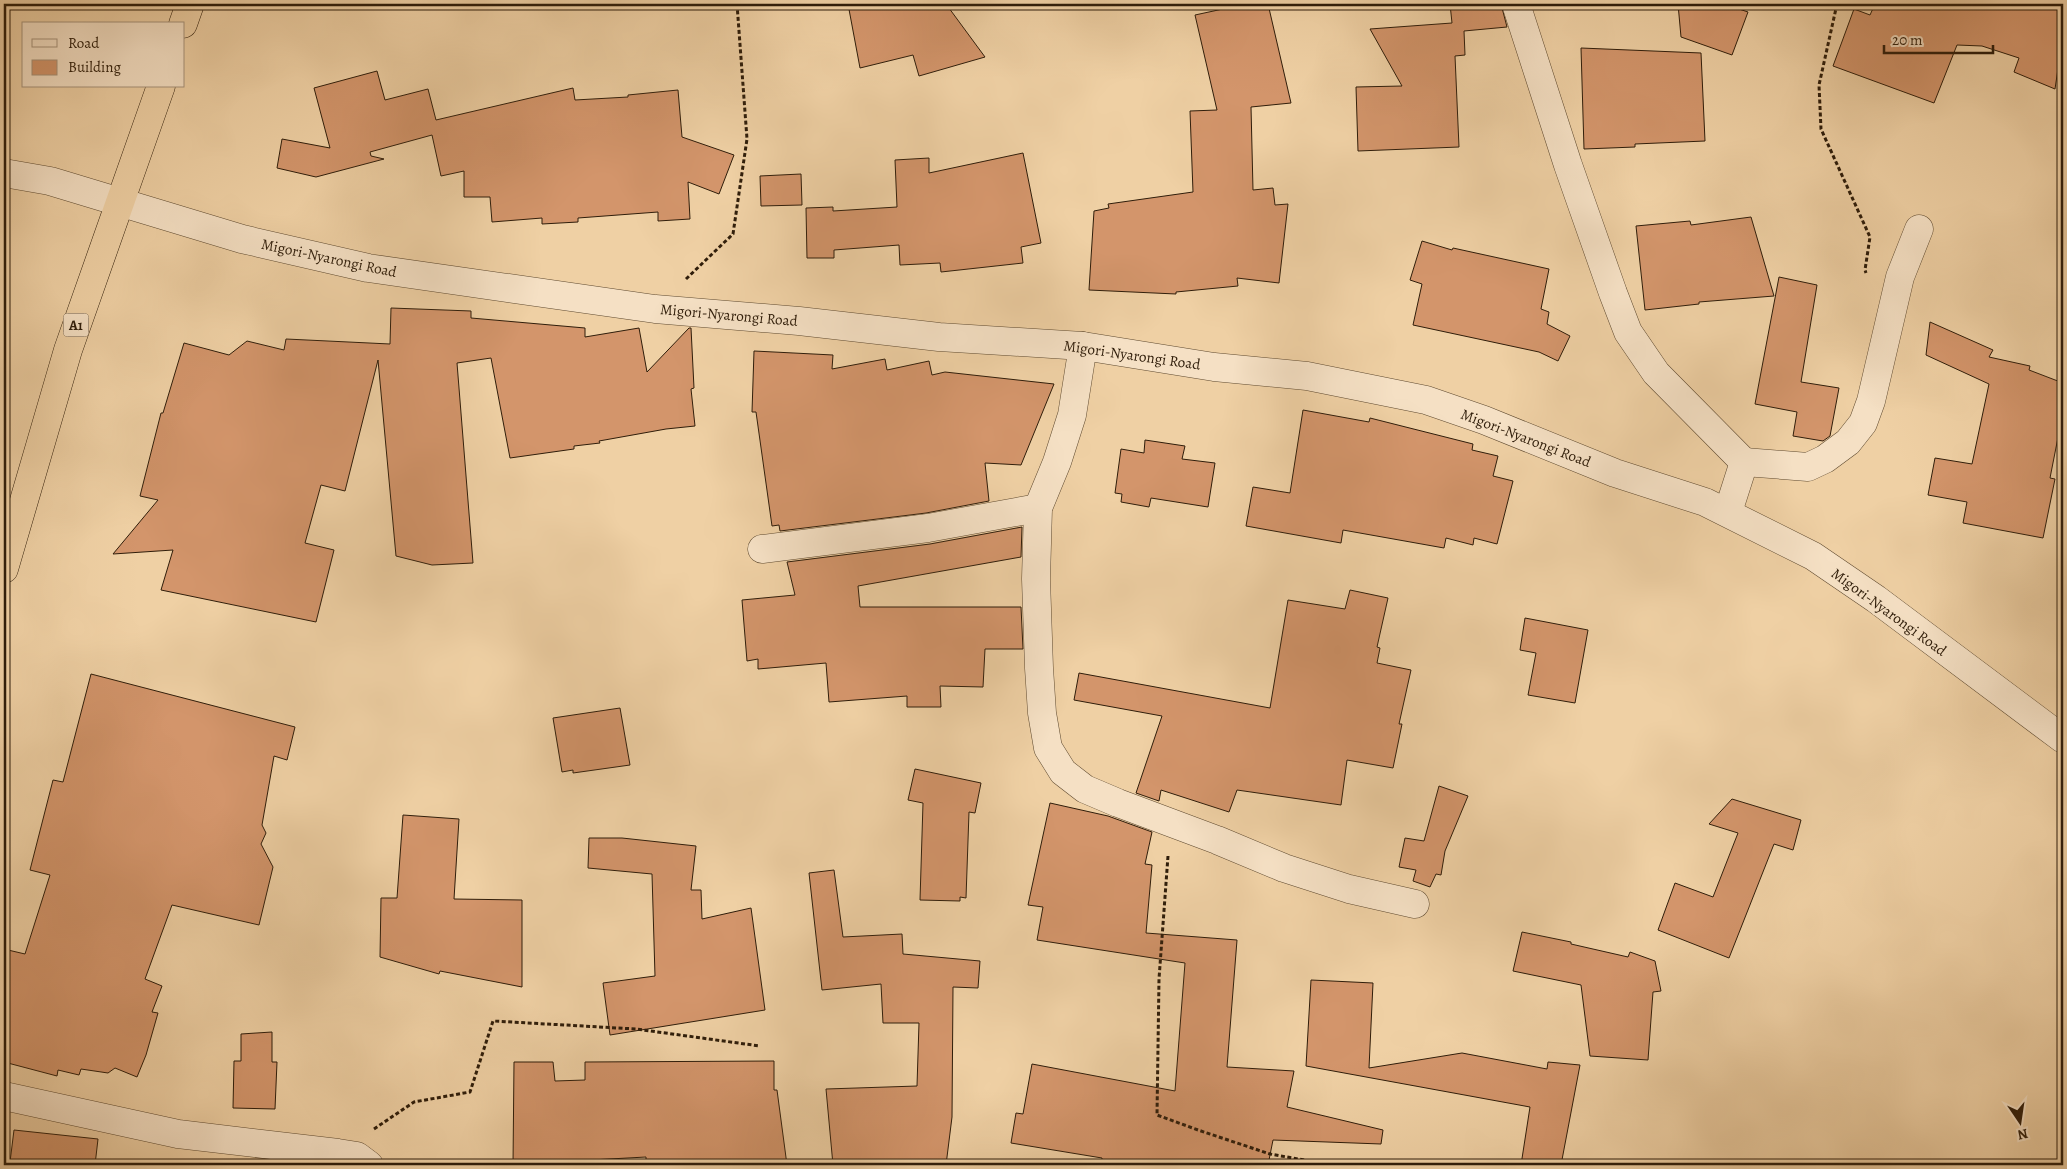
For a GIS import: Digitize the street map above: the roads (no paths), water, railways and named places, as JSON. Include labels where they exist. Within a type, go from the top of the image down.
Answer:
[{"type":"highway","points":[[184,22],[190,4]]},
{"type":"highway","name":"A1","points":[[4,569],[68,350],[160,88]]},
{"type":"street","points":[[1516,4],[1568,165],[1628,332],[1656,372],[1744,462],[1808,467],[1825,459],[1848,442],[1863,423],[1871,401],[1900,278],[1919,229]]},
{"type":"street","name":"Migori-Nyarongi Road","points":[[4,172],[50,182],[242,239],[353,265],[656,309],[799,321],[939,337],[1083,346],[1214,367],[1307,376],[1426,400],[1484,420],[1615,472],[1705,502],[1813,556],[1876,599],[2063,739]]},
{"type":"street","points":[[1083,346],[1072,414],[1057,462],[1038,508],[1036,579],[1038,660],[1042,713],[1048,748],[1063,772],[1085,789],[1284,868],[1349,889],[1415,904]]},
{"type":"street","points":[[1728,512],[1744,462]]},
{"type":"street","points":[[762,549],[928,528],[1038,508]]},
{"type":"street","points":[[4,1096],[178,1134],[357,1156],[369,1165]]}]
